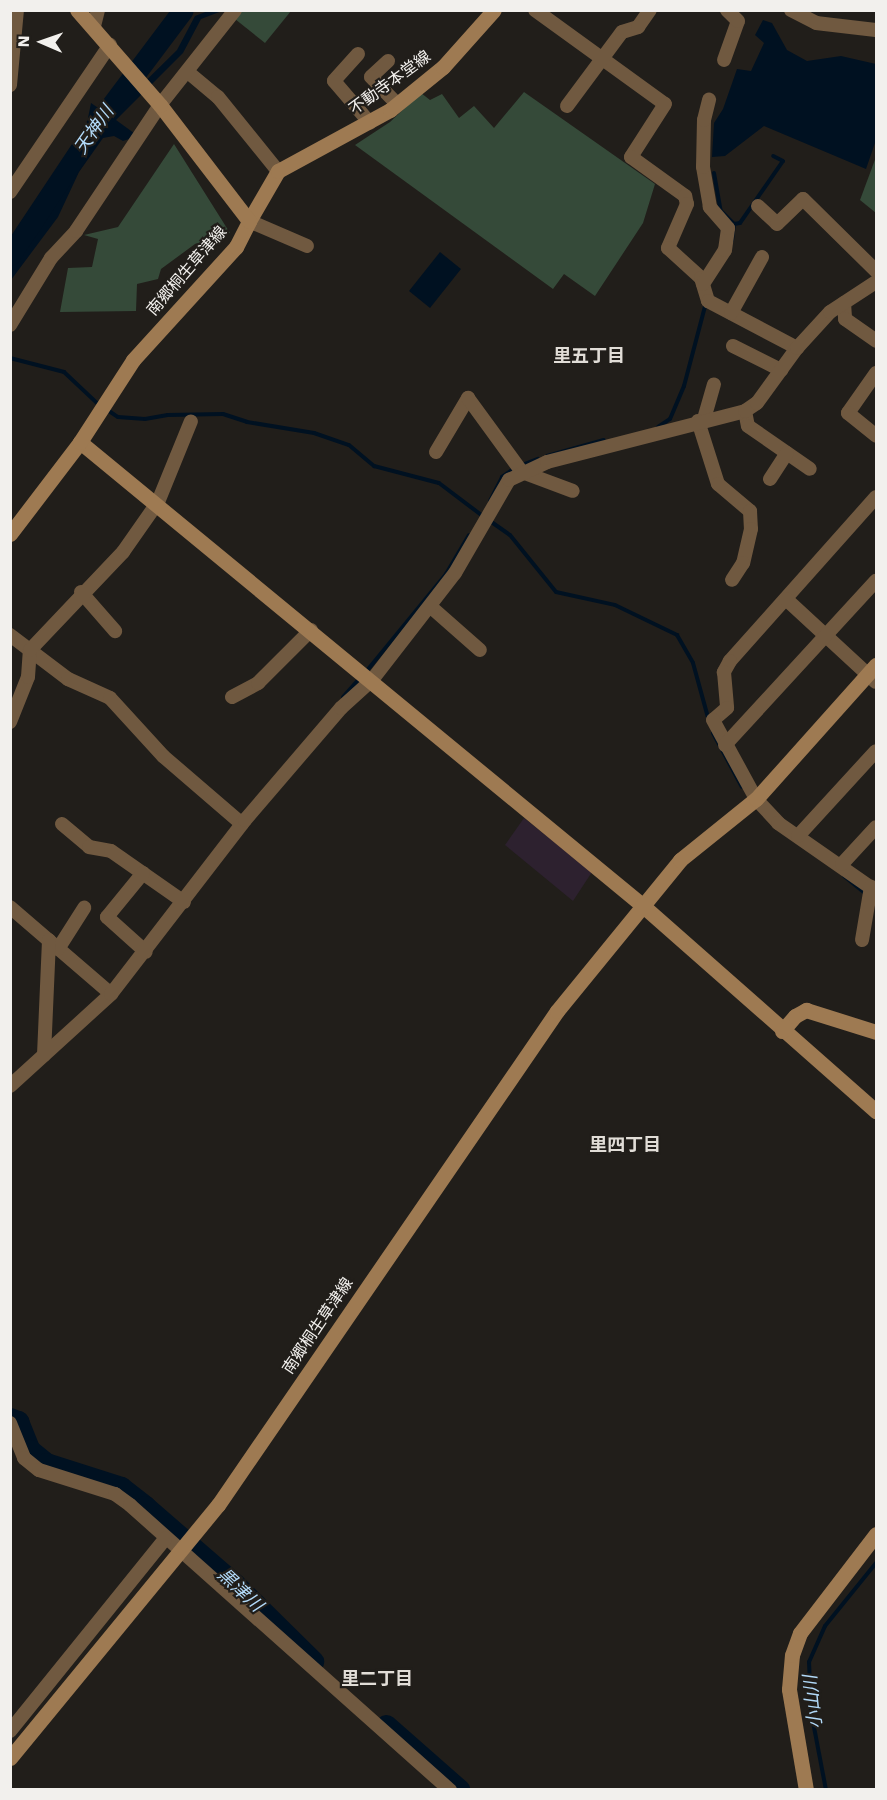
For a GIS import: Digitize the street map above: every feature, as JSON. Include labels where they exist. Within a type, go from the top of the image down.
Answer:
[{"type":"main road","name":"南郷桐生草津線","points":[[10,534],[80,442],[133,360],[236,247],[249,221],[160,105],[112,47],[77,10]]},
{"type":"main road","name":"不動寺本堂線","points":[[278,171],[370,123],[397,104],[442,67],[494,10]]},
{"type":"main road","points":[[249,221],[278,171]]},
{"type":"main road","points":[[80,442],[158,502],[218,557],[372,680],[642,905],[782,1031],[876,1111]]},
{"type":"main road","name":"南郷桐生草津線","points":[[10,1758],[181,1552],[242,1470],[517,1064],[642,905],[680,860],[756,799],[874,674]]},
{"type":"main road","points":[[782,1031],[795,1016],[806,1010],[876,1032]]},
{"type":"main road","points":[[806,1790],[789,1689],[792,1655],[800,1633],[876,1534]]},
{"type":"street","points":[[10,27],[16,10]]},
{"type":"street","points":[[10,85],[16,10]]},
{"type":"street","points":[[94,27],[98,10]]},
{"type":"street","points":[[10,325],[51,258],[76,231],[160,105],[189,73],[235,10]]},
{"type":"street","points":[[535,10],[664,104],[631,157],[685,196],[687,204],[668,248],[703,284],[708,301],[797,348]]},
{"type":"street","points":[[567,106],[622,32],[638,27],[650,10]]},
{"type":"street","points":[[724,60],[738,21],[726,10]]},
{"type":"street","points":[[791,10],[816,23],[876,30]]},
{"type":"street","points":[[10,192],[112,47]]},
{"type":"street","points":[[357,54],[334,81],[370,123]]},
{"type":"street","points":[[388,61],[371,76],[397,104]]},
{"type":"street","points":[[189,73],[218,97],[278,171]]},
{"type":"street","points":[[703,284],[724,250],[728,228],[710,207],[703,167],[704,120],[709,100]]},
{"type":"street","points":[[758,206],[777,224],[803,199],[876,271]]},
{"type":"street","points":[[249,221],[307,246]]},
{"type":"street","points":[[731,313],[762,257]]},
{"type":"street","points":[[11,1086],[111,994],[146,952],[242,824],[341,708],[372,680],[431,607],[509,480],[522,471],[701,420],[745,411],[758,403],[797,348],[830,312],[876,282]]},
{"type":"street","points":[[844,303],[846,319],[876,341]]},
{"type":"street","points":[[733,346],[781,370]]},
{"type":"street","points":[[876,374],[848,413],[876,436]]},
{"type":"street","points":[[714,384],[701,420],[718,484],[750,511],[751,529],[743,563],[732,580]]},
{"type":"street","points":[[436,452],[464,393],[522,471],[573,491]]},
{"type":"street","points":[[745,411],[748,426],[810,469]]},
{"type":"street","points":[[10,722],[28,677],[30,650],[81,592],[123,552],[158,502],[191,420]]},
{"type":"street","points":[[770,479],[787,453]]},
{"type":"street","points":[[862,940],[874,889],[842,864],[778,823],[756,799],[712,720],[727,708],[724,672],[730,661],[876,497]]},
{"type":"street","points":[[726,745],[876,581]]},
{"type":"street","points":[[81,592],[115,631]]},
{"type":"street","points":[[786,599],[874,674]]},
{"type":"street","points":[[431,607],[480,650]]},
{"type":"street","points":[[232,697],[258,683],[311,630]]},
{"type":"street","points":[[10,635],[68,679],[110,698],[163,756],[242,824]]},
{"type":"street","points":[[798,836],[876,751]]},
{"type":"street","points":[[62,824],[88,847],[111,851],[184,902]]},
{"type":"street","points":[[842,864],[876,827]]},
{"type":"street","points":[[143,873],[107,917],[146,952]]},
{"type":"street","points":[[10,907],[111,994]]},
{"type":"street","points":[[44,1055],[53,944],[84,908]]},
{"type":"street","points":[[10,1423],[24,1458],[32,1464],[115,1494],[450,1790]]},
{"type":"street","points":[[10,1731],[165,1539]]},
{"type":"shaded area","points":[[524,818],[592,872],[573,901],[505,845]]},
{"type":"green space","points":[[241,11],[291,11],[265,43],[235,19]]},
{"type":"green space","points":[[524,92],[655,184],[643,223],[595,296],[564,274],[553,289],[355,145],[390,122],[421,93],[430,100],[442,94],[459,118],[474,106],[494,128]]},
{"type":"green space","points":[[174,144],[230,233],[195,244],[161,269],[158,279],[137,284],[136,311],[60,312],[68,268],[92,267],[98,239],[84,235],[118,227]]},
{"type":"green space","points":[[876,157],[876,213],[860,200]]},
{"type":"water","points":[[208,11],[222,11],[201,19],[183,53],[116,120],[138,136],[123,141],[114,136],[103,138],[79,172],[58,217],[11,280],[11,248],[19,252],[43,221],[99,128],[88,118],[91,103],[110,116],[177,50],[195,16]]},
{"type":"water","points":[[763,20],[772,23],[787,50],[807,61],[841,56],[876,64],[876,140],[866,169],[764,126],[725,156],[712,157],[714,123],[723,109],[737,69],[751,71],[764,43],[755,35]]},
{"type":"water","points":[[440,252],[461,269],[430,308],[409,291]]},
{"type":"waterway","name":"天神川","points":[[10,255],[95,127],[183,10]]},
{"type":"waterway","points":[[734,224],[740,223],[783,161],[773,156]]},
{"type":"waterway","points":[[714,173],[721,211],[734,224],[732,241]]},
{"type":"waterway","points":[[658,427],[670,419],[684,386],[706,303]]},
{"type":"waterway","points":[[10,358],[64,372],[99,405]]},
{"type":"waterway","points":[[106,409],[118,417],[145,419],[168,415],[223,414],[247,422],[314,433],[349,445],[374,466],[439,483],[484,517]]},
{"type":"waterway","points":[[547,456],[604,440]]},
{"type":"waterway","points":[[522,465],[538,459]]},
{"type":"waterway","points":[[490,501],[502,477],[515,468]]},
{"type":"waterway","points":[[490,521],[510,535],[556,592],[615,605],[677,635],[693,663],[709,721]]},
{"type":"waterway","points":[[365,673],[446,574],[469,535]]},
{"type":"waterway","points":[[343,697],[360,678]]},
{"type":"waterway","points":[[713,733],[742,787]]},
{"type":"waterway","points":[[844,876],[866,894]]},
{"type":"waterway","name":"黒津川","points":[[10,1418],[18,1421],[30,1450],[46,1463],[121,1487],[145,1506],[235,1584],[313,1661]]},
{"type":"waterway","name":"小山川","points":[[826,1790],[811,1711],[809,1662],[825,1626],[876,1563]]},
{"type":"waterway","name":"黒津川","points":[[386,1725],[460,1790]]},
{"type":"district","name":"里五丁目","points":[[589,356]]},
{"type":"district","name":"里四丁目","points":[[625,1145]]},
{"type":"district","name":"里二丁目","points":[[377,1679]]}]
